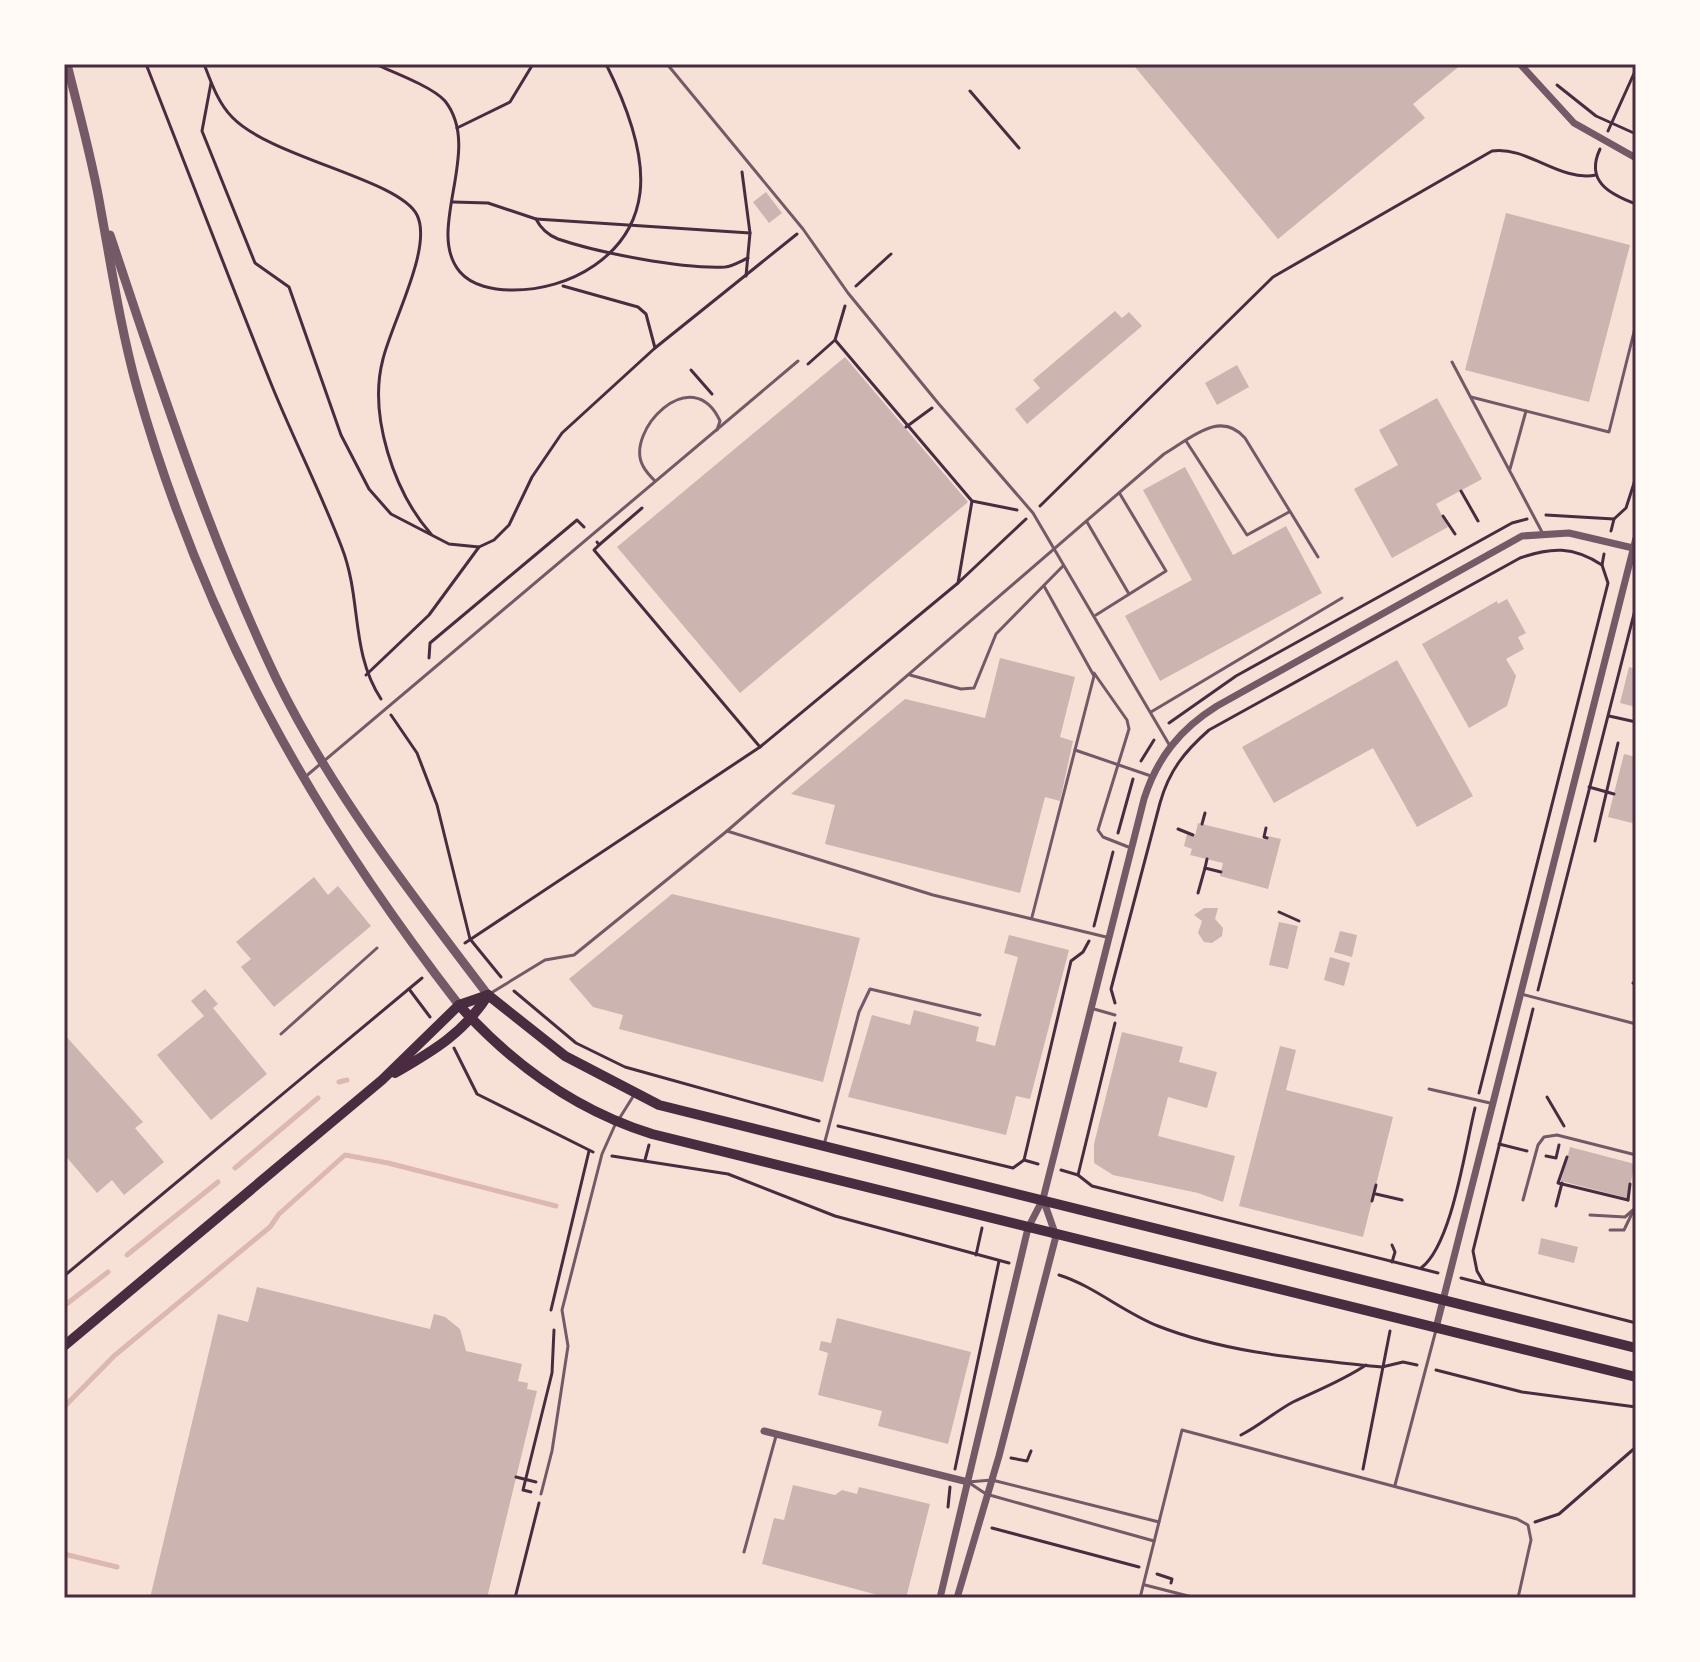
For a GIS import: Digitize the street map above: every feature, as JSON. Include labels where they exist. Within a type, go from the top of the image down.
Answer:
[{"type":"main road","points":[[64,1346],[382,1080],[459,1005],[488,995]]},
{"type":"main road","points":[[382,1080],[444,1044],[472,1020],[488,995]]},
{"type":"main road","points":[[488,995],[565,1056],[634,1095],[665,1107],[1636,1348]]},
{"type":"main road","points":[[459,1005],[514,1060],[582,1106],[616,1122],[1056,1236],[1636,1377]]},
{"type":"street","points":[[67,64],[101,209],[124,334],[169,493],[205,590],[265,715],[302,779],[333,829],[459,1005]]},
{"type":"street","points":[[1520,64],[1574,123],[1636,158]]},
{"type":"street","points":[[101,209],[167,406],[230,576],[278,680],[323,762],[401,877],[488,995]]},
{"type":"street","points":[[940,1598],[1028,1228],[1043,1199],[1131,848],[1152,777],[1170,746],[1186,728],[1217,706],[1522,536],[1542,532],[1569,533],[1633,548]]},
{"type":"street","points":[[1436,1328],[1636,538]]},
{"type":"street","points":[[957,1598],[976,1524],[992,1480],[1056,1236],[1043,1199]]},
{"type":"street","points":[[764,1431],[968,1482]]},
{"type":"lane","points":[[667,64],[803,229],[848,293],[1033,513],[1170,746]]},
{"type":"lane","points":[[1471,397],[1609,432],[1636,324]]},
{"type":"lane","points":[[302,779],[798,361]]},
{"type":"lane","points":[[1452,362],[1542,532]]},
{"type":"lane","points":[[656,482],[641,464],[641,450],[655,413],[667,402],[683,398],[708,406],[720,421],[717,430]]},
{"type":"lane","points":[[1510,471],[1526,411]]},
{"type":"lane","points":[[488,995],[504,982],[545,960],[574,955],[727,831],[1164,454],[1215,424],[1236,428],[1318,557]]},
{"type":"lane","points":[[1186,441],[1247,535],[1290,511]]},
{"type":"lane","points":[[1094,616],[1166,571],[1120,494]]},
{"type":"lane","points":[[1087,522],[1129,594]]},
{"type":"lane","points":[[910,675],[961,689],[974,688],[996,634],[1064,565]]},
{"type":"lane","points":[[1044,586],[1128,725],[1098,830],[1116,843],[1131,848]]},
{"type":"lane","points":[[1151,712],[1342,598]]},
{"type":"lane","points":[[1032,919],[1094,673]]},
{"type":"lane","points":[[1075,750],[1152,777]]},
{"type":"lane","points":[[727,831],[892,884],[1108,937]]},
{"type":"lane","points":[[281,1034],[377,948]]},
{"type":"lane","points":[[824,1147],[859,1012],[870,989],[980,1015]]},
{"type":"lane","points":[[1521,994],[1636,1024]]},
{"type":"lane","points":[[1090,1008],[1115,1015]]},
{"type":"lane","points":[[1429,1089],[1493,1104]]},
{"type":"lane","points":[[541,1494],[552,1451],[568,1346],[562,1310],[602,1154],[616,1122],[634,1095]]},
{"type":"lane","points":[[1523,1200],[1538,1145],[1544,1137],[1557,1135],[1636,1155]]},
{"type":"lane","points":[[1610,1230],[1624,1230],[1636,1203]]},
{"type":"lane","points":[[1590,1215],[1625,1217],[1633,1210]]},
{"type":"lane","points":[[1395,1485],[1436,1328]]},
{"type":"lane","points":[[1140,1598],[1182,1430],[1517,1519],[1528,1525],[1531,1540],[1518,1598]]},
{"type":"lane","points":[[744,1552],[777,1434]]},
{"type":"lane","points":[[968,1482],[992,1480],[1160,1523]]},
{"type":"lane","points":[[968,1482],[986,1494],[1155,1541]]},
{"type":"lane","points":[[1145,1585],[1196,1598]]},
{"type":"path","points":[[146,64],[273,387],[343,551],[358,609],[359,648],[366,675],[417,753],[437,805],[470,939],[504,982],[557,1030],[614,1062],[830,1124],[1013,1168],[1024,1160],[1071,961],[1086,948],[1092,933],[1137,771],[1161,730],[1185,709],[1236,676],[1512,523],[1534,517],[1614,519]]},
{"type":"path","points":[[204,64],[211,83],[232,118],[313,163],[392,190],[408,201],[418,216],[420,255],[397,310],[381,362],[379,403],[393,467],[413,514],[433,537]]},
{"type":"path","points":[[375,64],[443,99],[457,128],[458,179],[449,231],[452,256],[461,273],[480,286],[502,290],[560,286],[638,307],[646,314],[655,348]]},
{"type":"path","points":[[457,128],[510,102],[533,64]]},
{"type":"path","points":[[560,286],[586,272],[610,251],[628,225],[640,193],[637,151],[606,64]]},
{"type":"path","points":[[1636,69],[1594,165],[1600,185],[1612,195],[1636,204]]},
{"type":"path","points":[[1551,79],[1576,102],[1611,124],[1636,134]]},
{"type":"path","points":[[211,83],[202,131],[255,263],[289,287],[341,435],[369,489],[391,514],[433,537],[464,548],[479,547],[494,540],[509,525],[532,477],[562,433],[655,348],[803,229]]},
{"type":"path","points":[[970,91],[1019,148]]},
{"type":"path","points":[[740,153],[750,233],[746,277]]},
{"type":"path","points":[[453,202],[488,203],[536,219],[750,233]]},
{"type":"path","points":[[536,219],[541,229],[557,239],[610,251],[697,266],[730,267],[748,258]]},
{"type":"path","points":[[835,340],[972,501],[1033,513]]},
{"type":"path","points":[[906,427],[938,403]]},
{"type":"path","points":[[1421,1268],[1431,1261],[1442,1240],[1608,583],[1602,565],[1614,519],[1626,508],[1636,477]]},
{"type":"path","points":[[1461,491],[1478,521]]},
{"type":"path","points":[[958,583],[972,501]]},
{"type":"path","points":[[1443,516],[1455,534]]},
{"type":"path","points":[[429,675],[430,643],[577,520],[599,545],[594,550],[760,747]]},
{"type":"path","points":[[366,675],[429,615],[479,547]]},
{"type":"path","points":[[1078,1175],[1115,1015],[1111,989],[1157,812],[1170,773],[1186,750],[1209,730],[1520,558],[1548,548],[1581,551],[1602,565]]},
{"type":"path","points":[[1484,1283],[1477,1271],[1473,1251],[1636,606]]},
{"type":"path","points":[[1607,715],[1636,722]]},
{"type":"path","points":[[1595,841],[1618,743]]},
{"type":"path","points":[[1614,762],[1621,764]]},
{"type":"path","points":[[1589,787],[1614,794]]},
{"type":"path","points":[[1202,824],[1205,813]]},
{"type":"path","points":[[1266,828],[1264,837],[1267,838]]},
{"type":"path","points":[[1178,829],[1193,835]]},
{"type":"path","points":[[1198,893],[1207,859]]},
{"type":"path","points":[[1205,868],[1221,872]]},
{"type":"path","points":[[1279,912],[1299,921]]},
{"type":"path","points":[[1286,924],[1288,916]]},
{"type":"path","points":[[64,1276],[424,977]]},
{"type":"path","points":[[409,989],[431,1018]]},
{"type":"path","points":[[1557,1155],[1566,1157],[1558,1183],[1636,1203]]},
{"type":"path","points":[[1024,1160],[1078,1175],[1092,1186],[1636,1323]]},
{"type":"path","points":[[1556,1206],[1562,1183]]},
{"type":"path","points":[[1628,1200],[1630,1184]]},
{"type":"path","points":[[1372,1201],[1376,1185]]},
{"type":"path","points":[[1376,1194],[1402,1200]]},
{"type":"path","points":[[1392,1245],[1395,1252],[1392,1262]]},
{"type":"path","points":[[958,1520],[949,1517],[947,1497],[999,1261]]},
{"type":"path","points":[[1362,1476],[1393,1318]]},
{"type":"path","points":[[1228,1442],[1266,1423],[1291,1403],[1333,1386],[1366,1365]]},
{"type":"path","points":[[1528,1525],[1559,1514],[1636,1447]]},
{"type":"path","points":[[516,1477],[526,1479]]},
{"type":"path","points":[[515,1598],[541,1494]]},
{"type":"path","points":[[976,1524],[1148,1570],[1172,1579],[1169,1591]]},
{"type":"building","points":[[1139,64],[1462,64],[1413,104],[1425,118],[1278,239],[1135,67]]},
{"type":"building","points":[[766,192],[782,213],[769,223],[753,202]]},
{"type":"building","points":[[1506,213],[1630,245],[1589,402],[1465,370]]},
{"type":"building","points":[[1115,311],[1122,318],[1129,312],[1142,326],[1027,424],[1015,409],[1040,388],[1033,380]]},
{"type":"building","points":[[845,357],[968,502],[740,693],[617,547]]},
{"type":"building","points":[[1237,365],[1249,387],[1217,405],[1205,383]]},
{"type":"building","points":[[1437,398],[1482,479],[1436,504],[1448,527],[1392,558],[1354,489],[1398,465],[1379,430]]},
{"type":"building","points":[[1185,467],[1233,555],[1286,526],[1322,593],[1160,681],[1125,616],[1192,580],[1143,490]]},
{"type":"building","points":[[1507,599],[1526,633],[1518,637],[1524,649],[1506,659],[1516,676],[1507,706],[1469,728],[1422,644],[1497,601],[1498,604]]},
{"type":"building","points":[[1000,658],[1075,677],[1060,737],[1073,741],[1060,801],[1045,797],[1020,893],[825,844],[835,805],[791,794],[905,699],[985,718]]},
{"type":"building","points":[[1397,660],[1473,796],[1417,827],[1373,748],[1274,803],[1242,747]]},
{"type":"building","points":[[1629,667],[1636,669],[1636,707],[1620,703]]},
{"type":"building","points":[[1624,754],[1636,757],[1636,824],[1608,817]]},
{"type":"building","points":[[1198,823],[1267,840],[1268,836],[1281,839],[1268,889],[1220,876],[1223,863],[1190,855],[1192,849],[1184,846],[1187,834],[1195,836]]},
{"type":"building","points":[[314,877],[328,895],[338,886],[371,926],[274,1007],[241,967],[251,959],[236,942]]},
{"type":"building","points":[[672,894],[860,938],[823,1082],[619,1029],[623,1015],[593,1007],[569,979]]},
{"type":"building","points":[[1204,908],[1218,908],[1215,919],[1223,928],[1222,936],[1212,943],[1204,942],[1198,933],[1202,921],[1194,915]]},
{"type":"building","points":[[1279,922],[1298,926],[1288,969],[1269,965]]},
{"type":"building","points":[[1340,931],[1357,935],[1352,957],[1334,952]]},
{"type":"building","points":[[1009,935],[1069,950],[1030,1099],[1016,1096],[1006,1135],[848,1097],[872,1015],[910,1025],[914,1010],[979,1027],[976,1041],[995,1046],[1018,957],[1004,953]]},
{"type":"building","points":[[1330,957],[1350,963],[1344,986],[1324,980]]},
{"type":"building","points":[[205,989],[218,1004],[213,1008],[267,1074],[211,1120],[157,1055],[204,1016],[191,1001]]},
{"type":"building","points":[[1122,1032],[1183,1047],[1179,1062],[1217,1072],[1207,1108],[1168,1097],[1158,1136],[1235,1156],[1223,1202],[1198,1193],[1113,1175],[1094,1163],[1094,1144]]},
{"type":"building","points":[[64,1034],[143,1122],[135,1128],[164,1162],[124,1195],[112,1180],[97,1193],[64,1154]]},
{"type":"building","points":[[1280,1046],[1296,1050],[1286,1090],[1393,1117],[1363,1237],[1239,1206]]},
{"type":"building","points":[[1570,1147],[1635,1164],[1627,1198],[1561,1181]]},
{"type":"building","points":[[1541,1238],[1578,1247],[1574,1263],[1538,1254]]},
{"type":"building","points":[[257,1287],[430,1329],[434,1314],[445,1317],[460,1329],[466,1351],[522,1364],[518,1381],[528,1383],[527,1389],[537,1391],[487,1598],[150,1598],[218,1314],[248,1322]]},
{"type":"building","points":[[837,1318],[971,1352],[948,1444],[878,1426],[882,1411],[818,1395],[828,1353],[819,1350],[821,1341],[831,1343]]},
{"type":"building","points":[[793,1485],[835,1495],[842,1490],[857,1494],[859,1487],[930,1504],[906,1598],[889,1598],[762,1564],[774,1518],[784,1520]]},
{"type":"waterway","points":[[339,1082],[347,1080]]},
{"type":"waterway","points":[[235,1168],[318,1098]]},
{"type":"waterway","points":[[64,1407],[114,1356],[270,1227],[279,1214],[345,1155],[556,1206]]},
{"type":"waterway","points":[[127,1255],[218,1182]]},
{"type":"waterway","points":[[64,1306],[108,1272]]},
{"type":"waterway","points":[[64,1554],[117,1567]]}]
